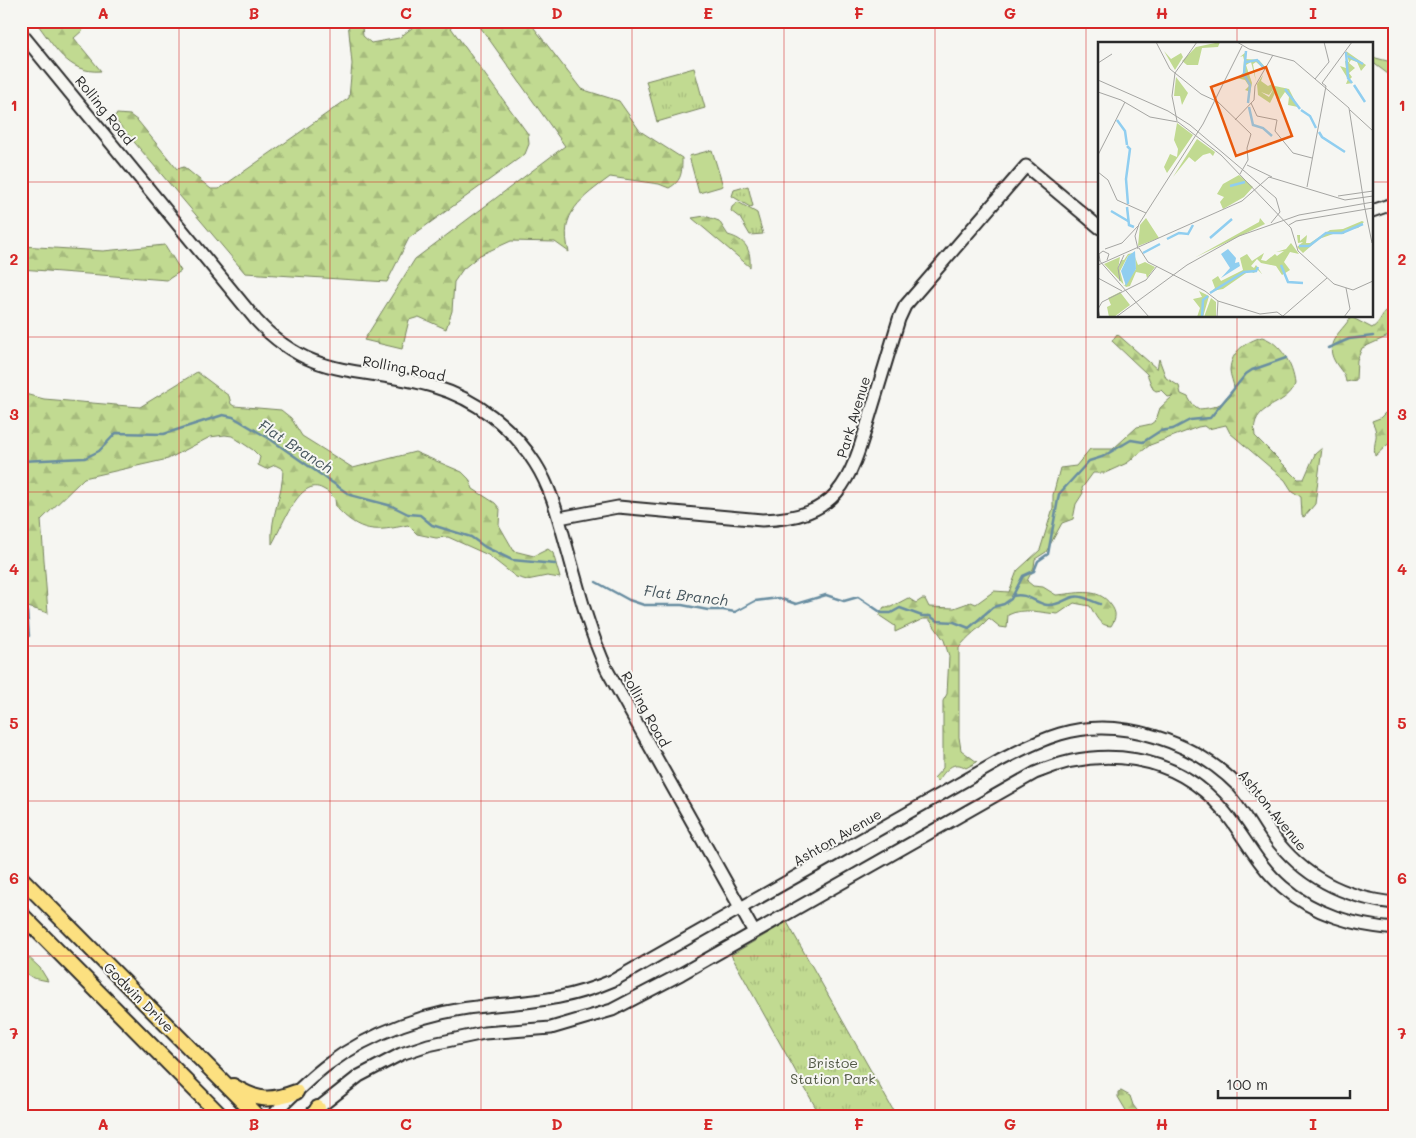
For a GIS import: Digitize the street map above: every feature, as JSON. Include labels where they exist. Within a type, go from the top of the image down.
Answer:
[{"type":"main road","name":"Godwin Drive","points":[[21,878],[258,1117]]},
{"type":"main road","name":"Godwin Drive","points":[[21,914],[222,1117]]},
{"type":"main road","points":[[218,1076],[240,1090],[260,1099],[274,1100],[296,1092]]},
{"type":"main road","points":[[199,1094],[212,1117]]},
{"type":"street","name":"Rolling Road","points":[[21,33],[256,320],[270,334],[288,349],[321,365],[435,387],[476,405],[510,432],[535,462],[559,518],[589,627],[607,670],[754,932]]},
{"type":"street","name":"Park Avenue","points":[[559,518],[618,507],[762,520],[782,520],[810,512],[828,502],[846,482],[854,466],[898,319],[904,306],[1026,166],[1098,226]]},
{"type":"street","points":[[1374,209],[1395,203]]},
{"type":"street","name":"Ashton Avenue","points":[[271,1117],[296,1092],[342,1054],[381,1034],[425,1018],[456,1011],[546,1001],[593,989],[614,980],[1024,748],[1062,734],[1107,730],[1148,734],[1190,751],[1210,763],[1239,788],[1288,855],[1310,874],[1342,892],[1362,898],[1395,903]]},
{"type":"street","points":[[313,1114],[339,1090],[371,1069],[428,1044],[484,1033],[551,1028],[612,1010],[646,994],[1035,773],[1066,761],[1099,756],[1141,760],[1172,771],[1189,780],[1215,801],[1258,861],[1292,894],[1328,915],[1348,922],[1395,929]]},
{"type":"green space","points":[[35,21],[93,21],[74,38],[101,71],[89,71],[70,63],[55,48]]},
{"type":"green space","points":[[348,21],[356,21],[362,26],[363,36],[371,43],[399,38],[421,21],[446,21],[528,134],[529,144],[525,154],[409,238],[387,282],[245,273],[113,117],[117,114],[130,115],[138,121],[177,169],[184,167],[211,189],[219,189],[349,98],[352,64]]},
{"type":"green space","points":[[476,21],[534,21],[531,24],[581,89],[619,101],[640,131],[682,158],[679,179],[669,188],[659,184],[610,177],[582,200],[570,217],[566,238],[569,252],[555,242],[511,241],[480,255],[463,269],[454,282],[452,311],[446,329],[419,317],[409,320],[402,349],[364,340],[415,259],[565,146]]},
{"type":"green space","points":[[1374,58],[1395,63],[1395,78],[1392,73],[1388,74],[1374,64]]},
{"type":"green space","points":[[694,68],[705,108],[657,122],[646,81]]},
{"type":"green space","points":[[712,150],[723,186],[699,193],[689,156]]},
{"type":"green space","points":[[748,186],[753,206],[750,207],[732,196],[734,190]]},
{"type":"green space","points":[[738,202],[757,213],[763,234],[750,235],[740,218],[731,211],[732,207]]},
{"type":"green space","points":[[705,216],[719,221],[728,235],[746,246],[750,255],[750,267],[692,218]]},
{"type":"green space","points":[[165,245],[181,271],[167,280],[21,269],[21,246],[103,251]]},
{"type":"green space","points":[[1395,306],[1395,336],[1386,337],[1362,348],[1357,360],[1356,380],[1346,382],[1331,351],[1334,339],[1350,318],[1372,328],[1378,323],[1389,307]]},
{"type":"green space","points":[[1117,334],[1157,369],[1159,359],[1166,378],[1179,386],[1181,394],[1188,397],[1192,404],[1199,409],[1210,408],[1220,404],[1231,394],[1234,389],[1230,372],[1231,363],[1240,348],[1262,337],[1275,344],[1289,362],[1295,384],[1285,398],[1263,411],[1258,417],[1255,425],[1255,436],[1298,479],[1304,479],[1315,454],[1322,448],[1315,504],[1304,517],[1302,516],[1301,497],[1292,491],[1285,480],[1230,433],[1226,425],[1208,429],[1204,426],[1198,427],[1150,445],[1127,463],[1105,473],[1093,473],[1082,488],[1083,493],[1076,504],[1073,519],[1062,523],[1046,552],[1035,559],[1034,567],[1027,581],[1033,586],[1043,587],[1056,595],[1086,592],[1100,595],[1106,599],[1114,611],[1115,618],[1113,623],[1111,626],[1107,626],[1098,620],[1090,606],[1074,603],[1058,614],[1020,611],[1008,615],[1007,628],[1000,627],[989,618],[959,648],[959,737],[961,750],[977,762],[966,768],[957,765],[950,767],[938,781],[934,778],[943,768],[943,701],[947,694],[949,656],[944,640],[929,619],[923,619],[895,632],[895,626],[880,616],[880,613],[884,607],[891,607],[908,598],[916,603],[925,599],[929,607],[954,608],[971,602],[976,604],[994,591],[1009,592],[1017,571],[1040,550],[1053,508],[1053,495],[1060,468],[1076,466],[1090,449],[1113,449],[1137,427],[1151,424],[1156,420],[1160,408],[1173,396],[1168,397],[1161,390],[1156,391],[1153,389],[1147,374],[1112,341]]},
{"type":"green space","points":[[197,372],[229,396],[231,404],[234,406],[281,410],[291,418],[302,436],[353,468],[415,452],[462,472],[469,479],[473,489],[495,503],[500,509],[499,525],[514,551],[534,556],[548,549],[553,553],[560,578],[547,576],[527,580],[516,577],[488,555],[448,537],[436,538],[417,534],[408,525],[386,529],[361,526],[345,516],[336,507],[335,499],[328,492],[314,487],[306,490],[292,506],[272,544],[273,523],[283,469],[275,465],[266,469],[258,465],[260,457],[253,450],[232,436],[225,435],[210,437],[168,459],[84,478],[41,520],[48,613],[21,605],[21,393],[44,399],[140,407]]},
{"type":"green space","points":[[1395,403],[1395,438],[1375,456],[1376,432],[1372,421],[1380,418]]},
{"type":"green space","name":"Bristoe Station Park","points":[[787,922],[897,1117],[821,1117],[731,955]]},
{"type":"green space","points":[[21,950],[40,968],[48,981],[33,978],[21,970]]},
{"type":"green space","points":[[1121,1091],[1130,1096],[1133,1105],[1142,1117],[1130,1117],[1118,1097],[1118,1092]]},
{"type":"waterway","name":"Flat Branch","points":[[1328,348],[1349,339],[1373,336]]},
{"type":"waterway","name":"Flat Branch","points":[[596,582],[629,600],[644,605],[682,605],[708,610],[735,612],[755,601],[779,598],[796,604],[826,595],[844,601],[858,597],[882,613],[891,613],[900,608],[922,616],[930,616],[937,621],[954,622],[969,628],[993,607],[1004,604],[1011,599],[1023,576],[1034,571],[1038,561],[1048,554],[1059,494],[1089,461],[1102,457],[1131,440],[1143,442],[1160,431],[1173,429],[1190,420],[1210,418],[1246,374],[1286,358]]},
{"type":"waterway","name":"Flat Branch","points":[[21,461],[85,458],[99,451],[116,433],[164,434],[223,415],[233,417],[270,439],[350,495],[392,506],[408,514],[420,515],[432,525],[471,537],[485,547],[512,560],[555,564]]},
{"type":"waterway","points":[[21,464],[23,471],[21,484]]},
{"type":"waterway","points":[[21,511],[29,636]]},
{"type":"waterway","points":[[1013,596],[1022,595],[1047,605],[1054,605],[1073,597],[1084,598],[1100,604]]}]
